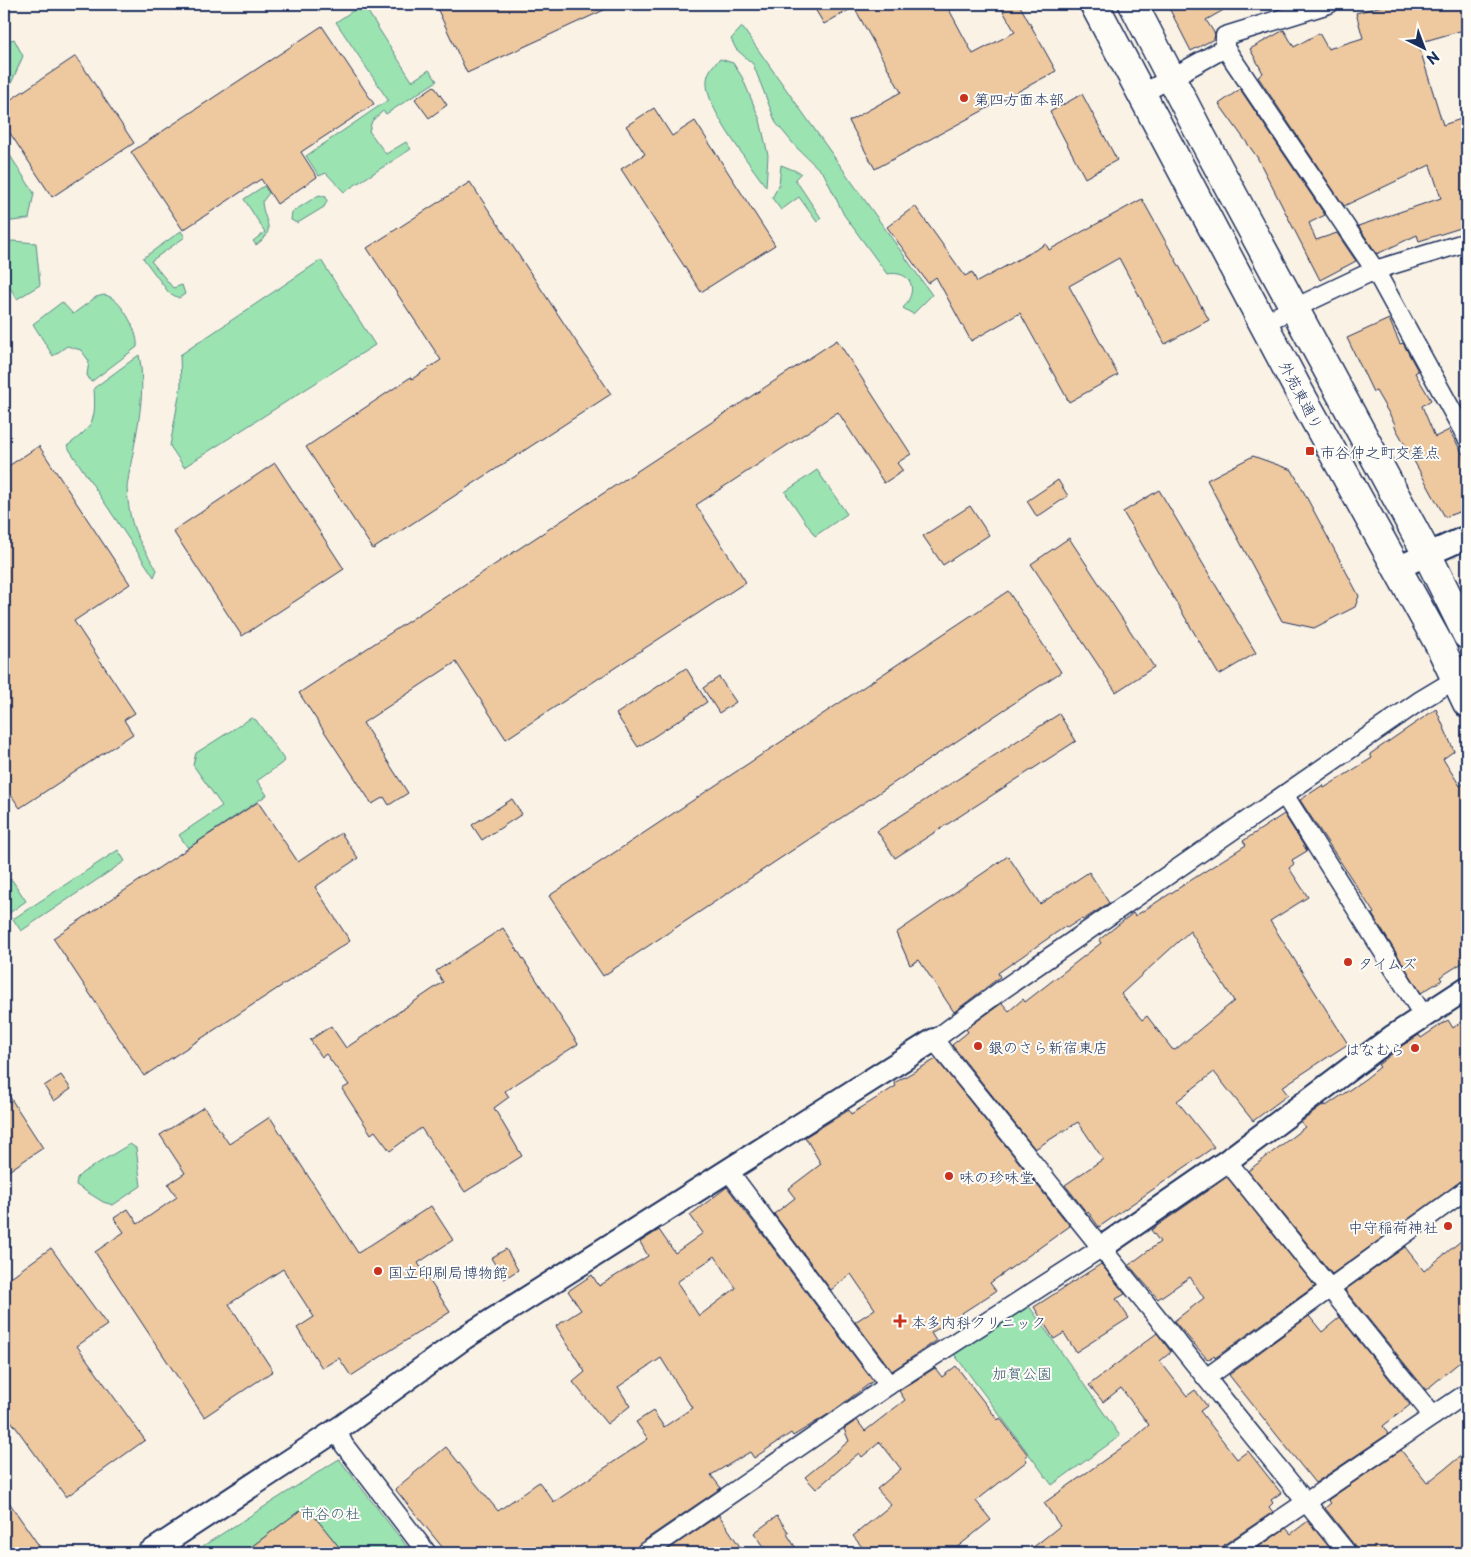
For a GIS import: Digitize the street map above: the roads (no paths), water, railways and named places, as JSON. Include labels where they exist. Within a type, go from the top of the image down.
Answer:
[{"type":"main road","name":"外苑東通り","points":[[1094,4],[1263,323],[1462,691]]},
{"type":"main road","points":[[1133,4],[1203,139],[1427,554],[1467,636]]},
{"type":"street","points":[[1329,4],[1225,36],[1224,48],[1375,270],[1467,438]]},
{"type":"street","points":[[1142,94],[1224,48]]},
{"type":"street","points":[[1263,323],[1375,270],[1467,242]]},
{"type":"street","points":[[1396,568],[1467,537]]},
{"type":"street","points":[[148,1553],[337,1430],[464,1338],[934,1040],[1014,982],[1421,700],[1462,691]]},
{"type":"street","points":[[1285,796],[1423,1015]]},
{"type":"street","points":[[645,1553],[889,1386],[1101,1248],[1227,1161],[1423,1015],[1467,988]]},
{"type":"street","points":[[934,1040],[1346,1553]]},
{"type":"street","points":[[1227,1161],[1433,1416]]},
{"type":"street","points":[[728,1170],[889,1386]]},
{"type":"street","points":[[1206,1378],[1467,1189]]},
{"type":"street","points":[[1231,1553],[1467,1393]]},
{"type":"street","points":[[337,1430],[344,1445],[427,1553]]},
{"type":"place","name":"第四方面本部","points":[[964,98]]},
{"type":"place","name":"市谷仲之町交差点","points":[[1310,451]]},
{"type":"place","name":"タイムズ","points":[[1348,962]]},
{"type":"place","name":"銀のさら新宿東店","points":[[978,1046]]},
{"type":"place","name":"はなむら","points":[[1415,1048]]},
{"type":"place","name":"味の珍味堂","points":[[949,1176]]},
{"type":"place","name":"中守稲荷神社","points":[[1448,1226]]},
{"type":"place","name":"国立印刷局博物館","points":[[378,1271]]},
{"type":"place","name":"本多内科クリニック","points":[[900,1321]]},
{"type":"park label","name":"加賀公園","points":[[1022,1372]]},
{"type":"park label","name":"市谷の杜","points":[[330,1512]]}]
